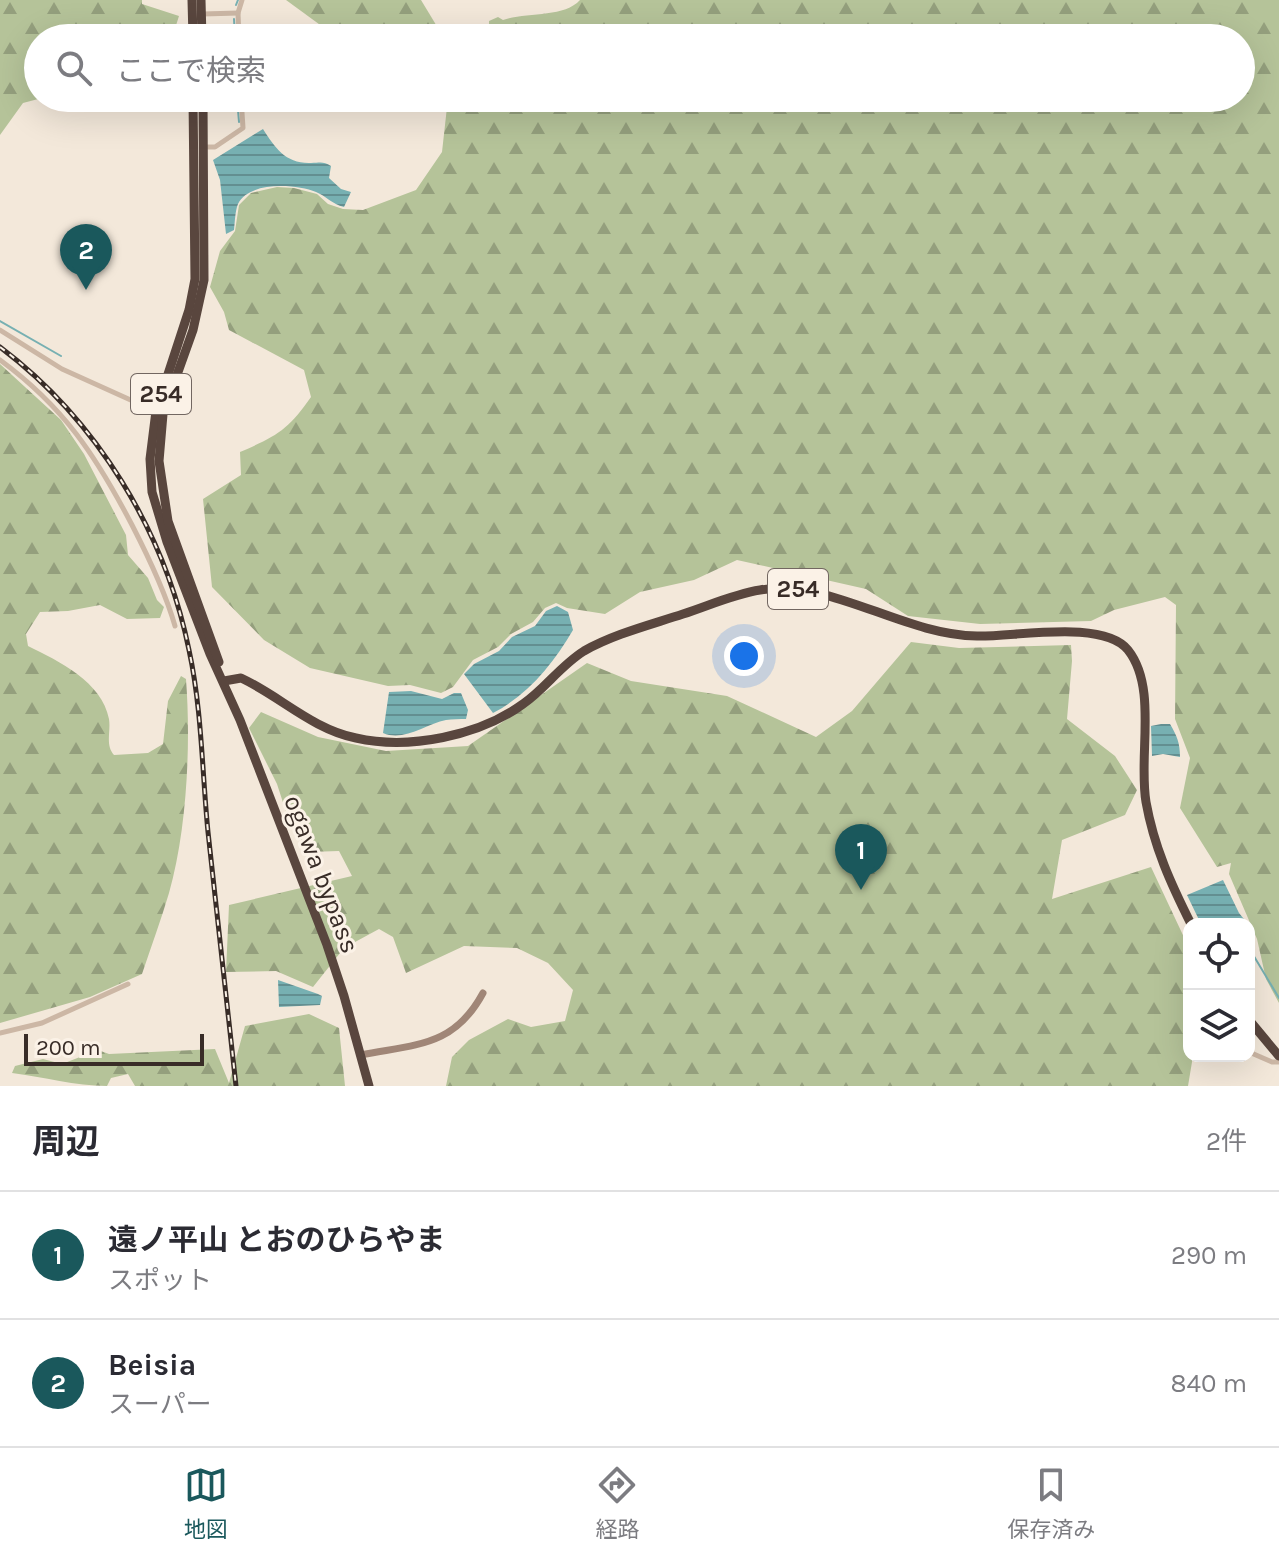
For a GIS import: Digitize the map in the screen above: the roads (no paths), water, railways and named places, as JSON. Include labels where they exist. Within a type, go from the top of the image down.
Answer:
[{"type":"highway","points":[[192,0],[193,24]]},
{"type":"highway","points":[[201,0],[201,24]]},
{"type":"highway","name":"254","points":[[193,112],[195,279],[160,413],[159,461],[168,521],[216,649],[224,681],[241,678],[305,718],[356,739],[409,741],[451,735],[483,726],[524,704],[553,675],[583,652],[613,638],[762,589],[794,589],[821,594],[936,632],[974,636],[1101,634],[1127,649],[1142,678],[1146,800],[1162,864],[1188,918]]},
{"type":"highway","name":"254","points":[[160,413],[193,330],[204,280],[203,112]]},
{"type":"highway","name":"ogawa bypass","points":[[224,681],[327,945],[369,1086]]},
{"type":"highway","points":[[1255,1027],[1279,1056]]},
{"type":"street","points":[[238,24],[242,0]]},
{"type":"street","points":[[201,14],[238,13]]},
{"type":"street","points":[[202,148],[215,147],[243,128],[242,112]]},
{"type":"street","points":[[0,330],[62,369],[160,413]]},
{"type":"street","points":[[0,360],[54,407],[105,472],[154,569],[175,626]]},
{"type":"street","points":[[0,1033],[42,1023],[128,984]]},
{"type":"street","points":[[361,1055],[446,1035],[468,1018],[483,993]]},
{"type":"street","points":[[1255,1055],[1279,1062]]},
{"type":"water","points":[[263,129],[288,158],[331,166],[329,178],[341,189],[351,192],[344,207],[307,189],[285,186],[262,188],[252,191],[238,204],[234,230],[226,234],[220,180],[213,160]]},
{"type":"water","points":[[557,606],[568,612],[573,630],[539,678],[493,713],[464,674],[474,664],[499,651],[512,637],[535,626],[546,611]]},
{"type":"water","points":[[411,691],[442,699],[461,693],[468,710],[466,719],[446,720],[399,735],[383,733],[389,692]]},
{"type":"water","points":[[1170,724],[1178,740],[1180,757],[1152,756],[1151,726]]},
{"type":"water","points":[[1223,880],[1243,918],[1198,918],[1187,895]]},
{"type":"water","points":[[278,980],[322,996],[320,1005],[279,1007]]},
{"type":"waterway","points":[[236,5],[238,0]]},
{"type":"waterway","points":[[234,19],[234,24]]},
{"type":"waterway","points":[[238,112],[239,122]]},
{"type":"waterway","points":[[0,321],[61,356]]},
{"type":"waterway","points":[[1255,958],[1279,998]]},
{"type":"railway","points":[[0,347],[35,376],[96,444],[144,522],[178,606],[197,695],[208,832],[236,1086]]},
{"type":"place","name":"Beisia","points":[[86,290]]},
{"type":"place","name":"遠ノ平山 とおのひらやま","points":[[861,890]]}]
